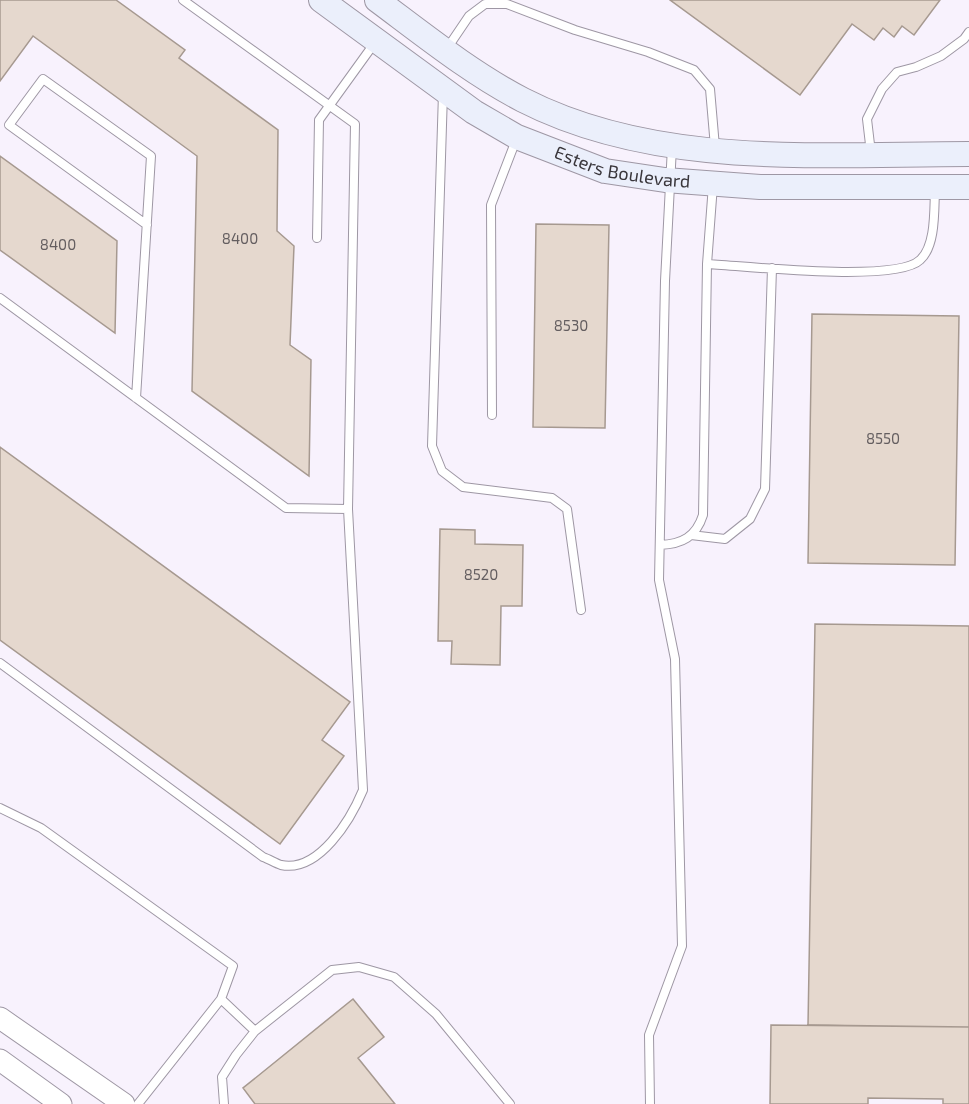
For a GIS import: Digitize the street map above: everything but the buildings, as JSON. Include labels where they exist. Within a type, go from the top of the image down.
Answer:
[{"type":"main road","name":"Esters Boulevard","points":[[321,0],[474,112],[517,137],[605,171],[669,180],[760,187],[969,187]]},
{"type":"main road","name":"Esters Boulevard","points":[[377,0],[446,51],[523,100],[610,133],[672,146],[752,154],[969,154]]},
{"type":"main road","points":[[713,184],[715,150]]},
{"type":"street","points":[[0,1018],[124,1104]]},
{"type":"street","points":[[0,1060],[62,1104]]},
{"type":"lane","points":[[0,663],[264,857],[281,865],[300,864],[315,858],[329,845],[357,805],[363,790],[348,509],[355,124],[183,0]]},
{"type":"lane","points":[[446,51],[469,16],[485,4],[507,4],[575,30],[648,52],[694,70],[710,89],[715,150]]},
{"type":"lane","points":[[871,154],[867,119],[882,89],[897,72],[941,56],[964,39],[969,32]]},
{"type":"lane","points":[[317,238],[319,120],[376,41]]},
{"type":"lane","points":[[136,398],[147,225],[151,156],[43,79],[9,125],[147,225]]},
{"type":"lane","points":[[443,89],[432,446],[442,471],[463,487],[552,498],[567,509],[581,610]]},
{"type":"lane","points":[[492,415],[491,205],[517,137]]},
{"type":"lane","points":[[650,1104],[649,1035],[682,946],[675,659],[659,580],[665,281],[672,146]]},
{"type":"lane","points":[[660,545],[675,544],[691,535],[699,528],[703,515],[708,264],[713,184]]},
{"type":"lane","points":[[708,264],[853,273],[884,272],[912,266],[922,260],[934,228],[936,187]]},
{"type":"lane","points":[[691,535],[725,539],[750,519],[765,489],[772,268]]},
{"type":"lane","points":[[0,298],[286,508],[348,509]]},
{"type":"lane","points":[[0,808],[41,828],[233,966],[221,999],[138,1104]]},
{"type":"lane","points":[[224,1104],[222,1077],[255,1031],[332,970],[359,967],[394,977],[436,1014],[510,1104]]},
{"type":"lane","points":[[221,999],[255,1031]]}]
